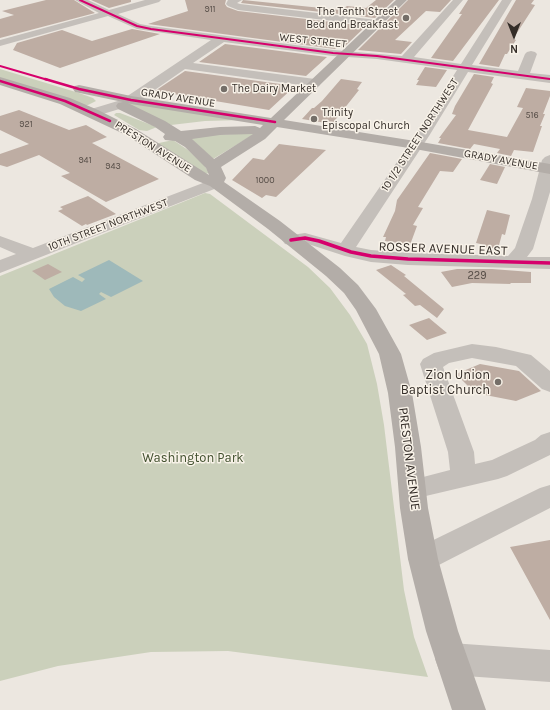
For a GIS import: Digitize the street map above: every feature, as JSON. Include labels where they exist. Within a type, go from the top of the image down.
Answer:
[{"type":"main road","points":[[213,166],[245,147],[270,126],[402,0]]},
{"type":"main road","name":"GRADY AVENUE","points":[[0,66],[126,102],[270,126],[358,136],[549,166]]},
{"type":"main road","name":"PRESTON AVENUE","points":[[0,81],[65,101],[93,113],[142,139],[201,177],[216,183],[274,225],[333,272],[351,289],[366,309],[380,330],[390,354],[400,393],[423,558],[442,631],[469,710]]},
{"type":"main road","name":"PRESTON AVENUE","points":[[126,102],[172,132],[204,156],[213,166],[217,174],[218,178],[216,183]]},
{"type":"main road","name":"GRADY AVENUE","points":[[142,139],[172,132],[220,131],[270,126]]},
{"type":"street","name":"WEST STREET","points":[[80,0],[142,27],[550,79]]},
{"type":"street","points":[[0,42],[156,0]]},
{"type":"street","points":[[237,0],[231,2],[231,4],[377,23]]},
{"type":"street","points":[[406,60],[458,0]]},
{"type":"street","name":"10 1/2 STREET NORTHWEST","points":[[345,250],[416,145],[507,0]]},
{"type":"street","points":[[93,113],[126,102],[222,38]]},
{"type":"street","points":[[523,75],[531,54]]},
{"type":"street","points":[[183,65],[315,83]]},
{"type":"street","points":[[514,261],[524,249],[549,166]]},
{"type":"street","name":"10TH STREET NORTHWEST","points":[[0,267],[216,183]]},
{"type":"street","name":"ROSSER AVENUE EAST","points":[[291,240],[306,238],[371,256],[408,259],[550,263]]},
{"type":"street","points":[[0,241],[32,254]]},
{"type":"street","points":[[464,477],[461,452],[431,364],[442,358],[472,351],[496,354],[523,360],[550,384]]},
{"type":"street","points":[[413,489],[498,469],[544,447],[550,441]]},
{"type":"street","points":[[423,558],[550,496]]},
{"type":"street","points":[[451,659],[550,666]]},
{"type":"green space","points":[[0,69],[79,93],[93,98],[96,101],[88,105],[82,105],[0,79]]},
{"type":"green space","points":[[118,100],[241,120],[205,121],[171,125]]},
{"type":"green space","points":[[116,113],[120,113],[157,127],[147,131],[139,130],[114,115]]},
{"type":"green space","points":[[256,133],[213,159],[190,138],[214,135]]},
{"type":"green space","points":[[173,140],[188,150],[204,165],[209,173],[205,174],[158,145],[159,143]]},
{"type":"green space","name":"Washington Park","points":[[205,193],[210,194],[308,267],[330,288],[350,315],[367,344],[377,384],[384,425],[404,590],[414,637],[428,677],[228,651],[151,652],[58,666],[0,681],[0,276]]},
{"type":"water","points":[[109,260],[143,281],[111,297],[101,292],[99,294],[106,299],[81,311],[65,306],[54,297],[49,289],[73,277],[82,282],[85,279],[78,275]]},
{"type":"building","points":[[46,0],[74,0],[95,13],[0,38],[0,19],[14,15],[2,11]]},
{"type":"building","points":[[91,0],[131,0],[131,2],[109,8]]},
{"type":"building","points":[[185,0],[226,0],[225,4],[227,7],[238,11],[366,26],[343,48],[337,47],[335,49],[148,24],[188,11]]},
{"type":"building","points":[[243,0],[341,10],[347,6],[366,8],[376,0],[394,0],[375,18],[241,3]]},
{"type":"building","points":[[408,0],[451,0],[440,12],[426,11],[395,40],[412,42],[401,54],[358,50]]},
{"type":"building","points":[[468,0],[499,0],[453,61],[431,58],[462,14],[459,14]]},
{"type":"building","points":[[516,0],[534,0],[531,4],[535,5],[513,39],[516,40],[507,54],[505,54],[499,67],[479,64]]},
{"type":"building","points":[[132,29],[160,34],[60,68],[13,50],[17,43],[62,30],[92,41]]},
{"type":"building","points":[[225,44],[327,57],[306,76],[199,62]]},
{"type":"building","points":[[425,67],[447,70],[436,87],[416,85],[419,80],[417,80]]},
{"type":"building","name":"The Dairy Market","points":[[185,71],[295,86],[269,110],[155,91]]},
{"type":"building","points":[[474,74],[494,77],[491,83],[493,84],[468,130],[507,137],[523,108],[517,107],[526,88],[550,91],[550,96],[543,114],[545,114],[540,126],[542,126],[533,152],[514,150],[511,156],[497,153],[500,149],[474,144],[470,149],[438,143],[441,138],[439,138],[456,115],[452,114],[455,106]]},
{"type":"building","points":[[341,79],[362,82],[357,89],[359,90],[332,124],[302,119],[312,108],[322,101]]},
{"type":"building","points":[[19,110],[69,130],[86,125],[107,137],[92,143],[159,179],[106,202],[61,176],[70,173],[39,155],[7,167],[0,165],[0,154],[29,144],[0,130],[0,116]]},
{"type":"building","points":[[279,144],[326,150],[276,197],[266,195],[262,198],[232,180],[253,158],[264,160]]},
{"type":"building","points":[[430,153],[462,159],[453,172],[440,171],[418,207],[423,208],[413,225],[417,226],[410,245],[385,241],[386,237],[383,237],[395,211],[397,200]]},
{"type":"building","points":[[490,164],[505,167],[497,184],[480,180]]},
{"type":"building","points":[[88,196],[116,214],[82,226],[58,211],[63,209],[60,207]]},
{"type":"building","points":[[487,210],[510,215],[505,235],[502,234],[498,249],[484,247],[485,245],[476,243]]},
{"type":"building","points":[[48,264],[62,272],[45,280],[32,271]]},
{"type":"building","points":[[391,265],[406,275],[404,276],[444,309],[437,318],[420,305],[415,306],[403,295],[406,294],[376,270]]},
{"type":"building","points":[[457,269],[492,269],[531,272],[531,283],[472,283],[452,287],[441,272]]},
{"type":"building","points":[[429,318],[447,333],[427,340],[409,325]]},
{"type":"building","name":"Zion Union Baptist Church","points":[[480,364],[519,371],[541,391],[516,401],[475,393],[456,374]]},
{"type":"building","points":[[550,540],[550,620],[510,547]]},
{"type":"cycle path","points":[[80,0],[137,26],[151,29],[333,53],[377,56],[550,79]]},
{"type":"cycle path","points":[[0,66],[79,89],[131,100],[275,122]]},
{"type":"cycle path","points":[[0,81],[65,101],[110,121]]},
{"type":"cycle path","points":[[291,240],[305,238],[319,241],[351,252],[371,256],[408,259],[550,263]]},
{"type":"place","name":"The Tenth Street Bed and Breakfast","points":[[406,18]]},
{"type":"place","name":"The Dairy Market","points":[[224,89]]},
{"type":"place","name":"Trinity Episcopal Church","points":[[314,119]]},
{"type":"place","name":"Zion Union Baptist Church","points":[[498,382]]}]
